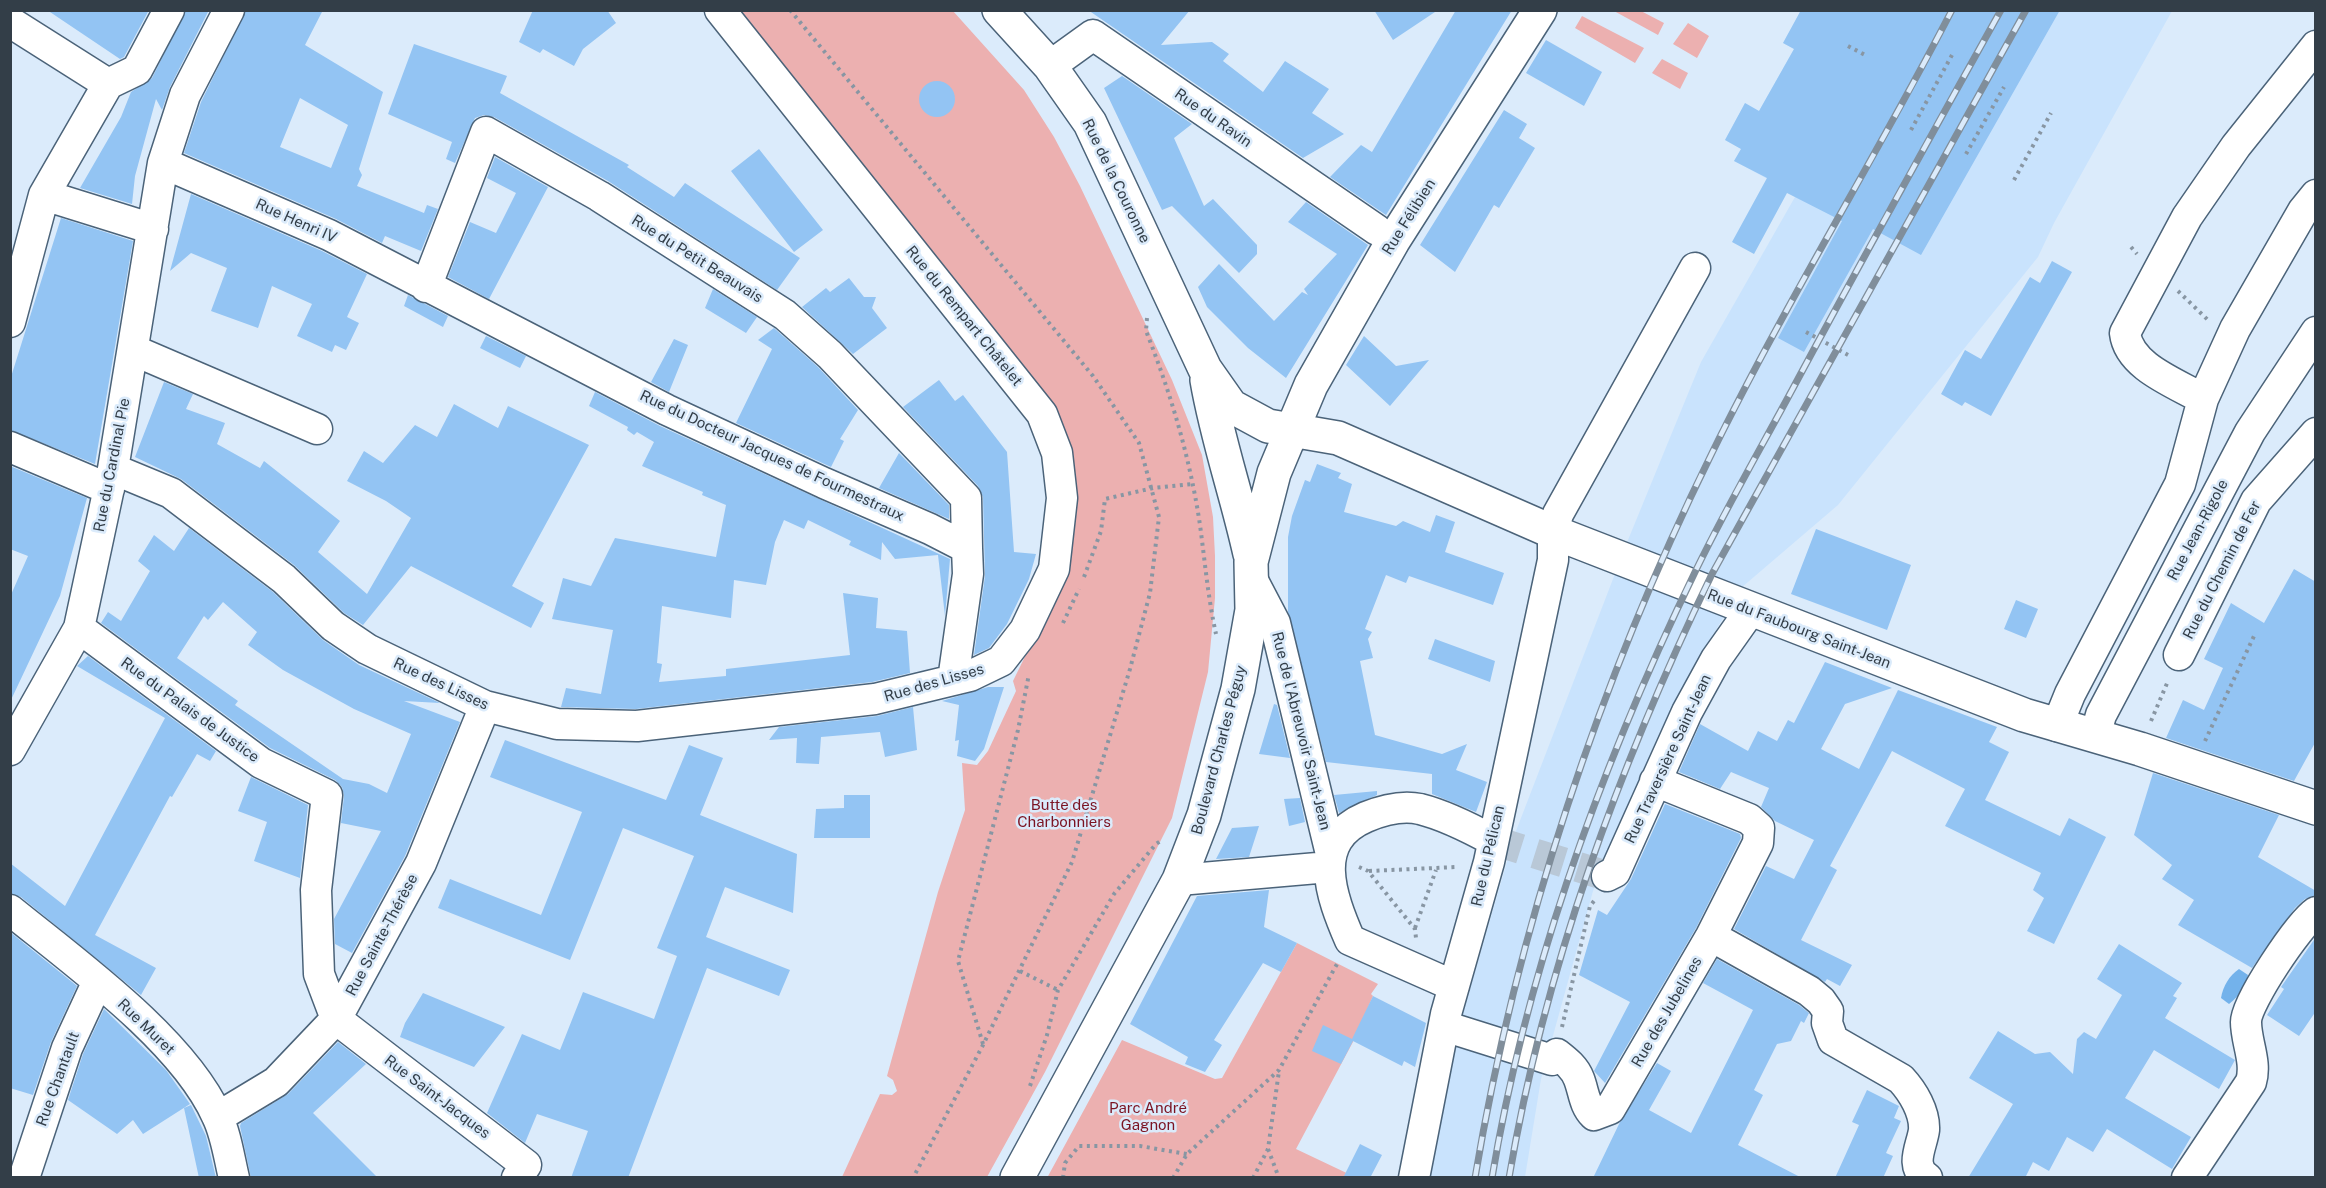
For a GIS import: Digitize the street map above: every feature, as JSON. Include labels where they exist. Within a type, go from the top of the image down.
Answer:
[{"type":"main road","name":"Rue de la Couronne","points":[[999,10],[1050,66],[1090,123],[1205,369],[1231,406],[1268,426],[1291,429]]},
{"type":"main road","name":"Rue Félibien","points":[[1291,429],[1311,385],[1393,241],[1540,10]]},
{"type":"main road","name":"Rue de la Couronne","points":[[1205,369],[1213,412],[1239,503],[1252,571]]},
{"type":"main road","name":"Rue du Faubourg Saint-Jean","points":[[1291,429],[1338,438],[1553,532],[1750,611],[2057,726],[2140,748],[2316,808]]},
{"type":"main road","name":"Boulevard Charles Péguy","points":[[1017,1178],[1179,880],[1204,815],[1238,688],[1252,610],[1252,571],[1274,473],[1291,429]]},
{"type":"street","points":[[10,322],[44,195],[108,84],[137,70],[169,10]]},
{"type":"street","name":"Rue du Cardinal Pie","points":[[10,750],[79,628],[111,479],[163,163],[185,95],[229,10]]},
{"type":"street","name":"Rue du Rempart Châtelet","points":[[720,10],[1042,414],[1057,453],[1062,498],[1054,569],[1025,630],[1001,661]]},
{"type":"street","points":[[10,22],[108,84]]},
{"type":"street","name":"Rue du Ravin","points":[[1050,66],[1093,35],[1377,230]]},
{"type":"street","points":[[2203,399],[2134,358],[2126,344],[2125,333],[2187,217],[2236,146],[2316,46]]},
{"type":"street","name":"Rue du Petit Beauvais","points":[[426,287],[486,132],[599,196],[785,315],[830,355],[966,498],[967,548]]},
{"type":"street","name":"Rue Henri IV","points":[[163,163],[329,235],[426,287]]},
{"type":"street","points":[[44,195],[153,229]]},
{"type":"street","points":[[2057,726],[2070,694],[2180,484],[2203,399],[2250,301],[2303,211],[2316,195]]},
{"type":"street","name":"Rue du Pélican","points":[[1414,1178],[1444,1026],[1491,851],[1553,560],[1553,532],[1564,501],[1695,268]]},
{"type":"street","name":"Rue du Docteur Jacques de Fourmestraux","points":[[426,287],[667,410],[967,548]]},
{"type":"street","name":"Rue Jean-Rigole","points":[[2095,736],[2101,716],[2250,432],[2316,332]]},
{"type":"street","points":[[133,350],[317,429]]},
{"type":"street","name":"Rue du Chemin de Fer","points":[[2179,655],[2256,501],[2316,433]]},
{"type":"street","name":"Rue des Lisses","points":[[10,447],[111,479],[171,493],[284,579],[333,626],[367,649],[485,706],[557,724],[637,726],[876,699],[986,670],[1001,661]]},
{"type":"street","points":[[953,680],[968,574],[967,548]]},
{"type":"street","name":"Rue de l'Abreuvoir Saint-Jean","points":[[1252,571],[1275,623],[1330,858],[1338,914],[1350,940]]},
{"type":"street","name":"Rue Traversière Saint-Jean","points":[[1609,876],[1687,712],[1716,659],[1750,611]]},
{"type":"street","name":"Rue du Palais de Justice","points":[[79,628],[261,763],[327,795],[316,890],[319,974],[336,1019]]},
{"type":"street","name":"Rue Sainte-Thérèse","points":[[218,1117],[276,1082],[336,1019],[421,863],[485,706]]},
{"type":"street","name":"Rue des Jubelines","points":[[1557,1054],[1571,1065],[1594,1115],[1610,1109],[1711,936],[1758,843],[1759,828],[1749,819],[1655,782]]},
{"type":"street","points":[[1179,880],[1330,858],[1343,830],[1380,811],[1399,808],[1419,809],[1491,851]]},
{"type":"street","name":"Rue Muret","points":[[10,910],[98,981],[169,1046],[206,1095],[218,1117],[234,1178]]},
{"type":"street","points":[[2187,1178],[2251,1082],[2254,1073],[2246,1021],[2249,1008],[2288,943],[2316,912]]},
{"type":"street","points":[[1711,936],[1821,1001],[1828,1011],[1827,1023],[1833,1040],[1901,1079],[1918,1102],[1924,1128],[1917,1156],[1918,1166],[1927,1178]]},
{"type":"street","points":[[1350,940],[1421,974],[1454,986]]},
{"type":"street","name":"Rue Chantault","points":[[24,1178],[68,1048],[98,981]]},
{"type":"street","name":"Rue Saint-Jacques","points":[[336,1019],[526,1165],[517,1178]]},
{"type":"street","points":[[1444,1026],[1552,1060],[1557,1054]]},
{"type":"path","points":[[1848,46],[1867,56]]},
{"type":"path","points":[[1911,130],[1952,55]]},
{"type":"path","points":[[1966,154],[2004,87]]},
{"type":"path","points":[[2014,180],[2051,112]]},
{"type":"path","points":[[1148,311],[1146,331],[1179,424],[1192,484],[1200,526],[1206,590],[1218,646]]},
{"type":"path","points":[[1806,332],[1848,355]]},
{"type":"path","points":[[1059,628],[1070,611],[1101,531],[1105,500],[1153,488],[1192,484]]},
{"type":"path","points":[[2193,766],[2254,636]]},
{"type":"path","points":[[2140,748],[2179,655]]},
{"type":"path","points":[[983,1045],[958,961],[1015,741],[1028,676],[1032,669]]},
{"type":"path","points":[[1029,1091],[1047,1035],[1058,990],[1114,894],[1156,844],[1165,838]]},
{"type":"path","points":[[1330,858],[1368,871],[1436,870],[1491,851]]},
{"type":"path","points":[[1421,974],[1415,928],[1436,870]]},
{"type":"path","points":[[1368,871],[1415,928]]},
{"type":"path","points":[[1557,1054],[1590,906],[1609,876]]},
{"type":"path","points":[[1173,1178],[1186,1154],[1279,1070],[1350,940]]},
{"type":"path","points":[[1020,971],[1058,990]]},
{"type":"path","points":[[1253,1178],[1268,1149],[1279,1070]]},
{"type":"path","points":[[1035,1143],[1065,1163]]},
{"type":"path","points":[[1063,1178],[1065,1163],[1078,1146],[1140,1146],[1186,1154]]},
{"type":"path","points":[[1268,1149],[1279,1178]]},
{"type":"shaded area","points":[[1801,11],[2172,11],[2054,223],[2038,257],[1838,505],[1741,588],[1698,660],[1660,732],[1593,891],[1541,1079],[1525,1177],[1429,1178],[1451,1054],[1516,831],[1628,540],[1701,362],[1795,197],[1794,193],[1734,161],[1741,149],[1725,140],[1745,103],[1759,111],[1794,49],[1783,43]]},
{"type":"green space","name":"Butte des Charbonniers","points":[[729,11],[953,11],[1024,90],[1054,137],[1080,186],[1172,380],[1202,455],[1213,517],[1215,598],[1208,672],[1172,818],[1045,1072],[987,1177],[842,1177],[880,1094],[892,1095],[897,1091],[893,1080],[887,1076],[938,892],[965,810],[962,763],[977,765],[988,751],[1016,691],[1013,681],[1039,628],[1068,472]]},
{"type":"green space","points":[[1614,11],[1641,11],[1664,23],[1658,35]]},
{"type":"green space","points":[[1582,16],[1644,48],[1635,63],[1575,28]]},
{"type":"green space","points":[[1688,23],[1709,36],[1697,58],[1673,44]]},
{"type":"green space","points":[[1662,59],[1688,73],[1680,89],[1652,73]]},
{"type":"green space","name":"Parc André Gagnon","points":[[1297,943],[1378,984],[1371,994],[1373,996],[1354,1040],[1296,1149],[1355,1177],[1047,1178],[1122,1040],[1215,1079],[1222,1078]]},
{"type":"water","points":[[2239,969],[2248,975],[2246,983],[2242,991],[2229,1004],[2221,998],[2222,994],[2229,978]]},
{"type":"building","points":[[47,10],[149,10],[124,57],[120,59]]},
{"type":"building","points":[[186,10],[209,10],[170,87],[162,110],[156,99],[135,176],[132,204],[80,188],[121,117],[131,92],[152,78]]},
{"type":"building","points":[[246,10],[323,10],[305,45],[383,92],[359,169],[362,175],[357,186],[424,213],[427,205],[438,209],[421,251],[385,236],[382,243],[336,219],[184,153],[201,102]],"holes":[[[300,98],[348,125],[331,168],[280,147]]]},
{"type":"building","points":[[533,10],[607,10],[616,23],[583,49],[574,66],[543,49],[540,53],[519,42]]},
{"type":"building","points":[[1088,10],[1190,10],[1161,45],[1212,42],[1229,54],[1223,61],[1263,92],[1285,61],[1329,89],[1312,113],[1344,134],[1303,158]]},
{"type":"building","points":[[1374,10],[1438,10],[1393,40]]},
{"type":"building","points":[[1456,10],[1512,10],[1386,215],[1330,177],[1361,145],[1372,152]]},
{"type":"building","points":[[1801,10],[2060,10],[1921,255],[1873,229],[1804,352],[1778,338],[1842,221],[1787,193],[1754,254],[1732,242],[1767,178],[1734,161],[1741,149],[1725,140],[1745,103],[1759,111],[1794,49],[1783,43]]},
{"type":"building","points":[[1546,40],[1602,72],[1584,106],[1526,73]]},
{"type":"building","points":[[414,44],[507,76],[500,93],[629,165],[627,167],[674,197],[685,183],[800,258],[777,290],[608,181],[494,117],[484,115],[475,118],[455,163],[446,159],[452,142],[388,114]]},
{"type":"building","points":[[1122,76],[1192,124],[1174,138],[1204,206],[1213,199],[1257,245],[1257,254],[1239,273],[1172,206],[1162,210],[1104,88]]},
{"type":"building","points":[[937,81],[950,86],[955,99],[950,112],[937,117],[924,112],[919,99],[924,86]]},
{"type":"building","points":[[1504,110],[1527,124],[1519,138],[1535,148],[1499,208],[1494,205],[1455,272],[1420,245]]},
{"type":"building","points":[[759,149],[823,230],[794,252],[731,171]]},
{"type":"building","points":[[495,157],[548,187],[489,299],[448,277],[470,222],[496,233],[516,193],[487,178]]},
{"type":"building","points":[[191,194],[322,251],[367,274],[347,317],[359,323],[346,350],[335,345],[332,352],[297,336],[312,304],[272,286],[258,328],[211,311],[227,268],[191,253],[170,271]]},
{"type":"building","points":[[1306,202],[1368,245],[1286,378],[1248,348],[1207,307],[1198,287],[1219,264],[1274,321],[1302,292],[1308,295],[1304,289],[1337,254],[1288,222]]},
{"type":"building","points":[[61,218],[133,241],[95,464],[10,430],[10,380]]},
{"type":"building","points":[[2052,261],[2072,272],[1991,416],[1965,402],[1962,406],[1941,394],[1965,350],[1981,359],[2030,277],[2040,283]]},
{"type":"building","points":[[849,278],[864,297],[876,297],[872,308],[887,328],[853,354],[802,307],[826,288],[830,292]]},
{"type":"building","points":[[713,289],[757,317],[746,333],[705,308]]},
{"type":"building","points":[[408,295],[448,316],[443,327],[404,306]]},
{"type":"building","points":[[774,328],[818,367],[858,410],[840,439],[844,441],[831,467],[736,423],[772,349],[758,340]]},
{"type":"building","points":[[486,336],[526,356],[520,368],[480,348]]},
{"type":"building","points":[[1364,336],[1396,366],[1429,360],[1390,406],[1346,365]]},
{"type":"building","points":[[674,339],[688,345],[669,392],[651,382]]},
{"type":"building","points":[[939,380],[955,401],[963,395],[1007,452],[1014,552],[1036,554],[1029,579],[1007,624],[989,648],[974,655],[985,576],[983,497],[978,486],[903,407]]},
{"type":"building","points":[[164,382],[193,394],[186,409],[225,423],[217,444],[260,468],[264,461],[340,521],[318,552],[367,594],[411,518],[386,501],[347,481],[364,451],[383,463],[415,425],[437,437],[454,404],[498,428],[508,406],[589,445],[512,586],[544,603],[531,628],[411,566],[363,625],[344,613],[294,565],[181,479],[135,457]]},
{"type":"building","points":[[595,392],[660,426],[950,559],[945,616],[938,555],[895,559],[882,542],[881,560],[849,545],[851,541],[808,520],[804,529],[784,520],[775,542],[766,585],[734,580],[731,618],[662,606],[657,663],[662,664],[659,682],[726,676],[726,669],[850,655],[843,593],[878,598],[876,628],[907,631],[910,673],[872,682],[636,709],[561,707],[566,688],[601,694],[613,630],[552,619],[563,578],[591,586],[615,538],[716,557],[726,505],[702,495],[703,492],[642,466],[654,442],[637,432],[634,435],[627,430],[628,427],[589,406]]},
{"type":"building","points":[[899,453],[949,505],[949,519],[879,488]]},
{"type":"building","points":[[1317,464],[1341,473],[1338,478],[1352,484],[1344,512],[1396,526],[1403,521],[1430,532],[1436,515],[1455,522],[1445,552],[1504,573],[1493,605],[1409,576],[1406,583],[1386,575],[1365,629],[1372,632],[1368,639],[1373,658],[1360,661],[1375,735],[1442,754],[1467,744],[1456,770],[1487,782],[1476,812],[1432,794],[1432,774],[1326,762],[1288,612],[1288,537],[1292,516],[1305,480],[1310,482]]},
{"type":"building","points":[[10,466],[87,498],[60,596],[10,702],[10,597],[28,556],[10,549]]},
{"type":"building","points":[[189,528],[273,592],[323,640],[359,665],[440,703],[404,701],[460,722],[405,856],[352,953],[335,944],[334,919],[381,831],[341,823],[344,796],[342,787],[335,780],[270,748],[101,623],[108,612],[121,621],[150,571],[138,561],[154,535],[174,551]],"holes":[[[223,602],[257,632],[248,645],[283,670],[354,709],[411,734],[387,793],[369,784],[343,779],[235,705],[238,701],[177,658],[204,616],[208,620]]]},
{"type":"building","points":[[1816,529],[1911,565],[1887,630],[1791,594]]},
{"type":"building","points":[[2294,569],[2316,582],[2316,741],[2294,781],[2166,738],[2183,700],[2204,710],[2223,668],[2204,659],[2231,603],[2264,623]]},
{"type":"building","points":[[2016,600],[2038,609],[2026,638],[2004,629]]},
{"type":"building","points":[[1435,639],[1495,661],[1490,682],[1428,659]]},
{"type":"building","points":[[88,656],[216,751],[210,761],[197,754],[172,797],[170,796],[95,935],[156,968],[141,995],[21,897],[10,893],[10,863],[65,906],[165,718],[77,666]]},
{"type":"building","points":[[1825,662],[1892,688],[1845,704],[1821,749],[1859,769],[1898,690],[1997,727],[1989,742],[2009,752],[1985,800],[2060,836],[2069,818],[2106,837],[2054,944],[2027,931],[2044,898],[2033,890],[2041,873],[1945,826],[1965,789],[1892,751],[1830,866],[1837,870],[1801,940],[1852,965],[1840,986],[1827,979],[1825,982],[1734,929],[1766,866],[1794,879],[1814,840],[1775,821],[1761,807],[1769,788],[1731,772],[1720,789],[1679,772],[1700,724],[1748,751],[1758,731],[1777,741],[1788,720],[1794,723]]},
{"type":"building","points":[[988,687],[1004,687],[984,749],[975,761],[957,756],[959,740],[955,741],[959,705],[942,701]]},
{"type":"building","points":[[1274,704],[1277,705],[1290,758],[1259,754]]},
{"type":"building","points":[[913,707],[917,750],[885,757],[880,732],[821,737],[819,764],[796,763],[797,738],[769,740],[779,727],[877,716]]},
{"type":"building","points":[[505,740],[666,800],[689,745],[723,758],[700,815],[797,854],[793,913],[725,887],[706,937],[790,970],[779,996],[707,968],[628,1178],[571,1178],[588,1131],[537,1114],[525,1143],[487,1113],[522,1034],[560,1050],[583,992],[654,1019],[677,956],[657,948],[694,856],[623,828],[570,960],[438,908],[450,879],[541,915],[582,812],[490,777]]},
{"type":"building","points":[[2153,773],[2279,815],[2258,857],[2316,891],[2316,895],[2305,899],[2295,908],[2252,968],[2178,925],[2194,900],[2162,879],[2172,865],[2134,835]]},
{"type":"building","points":[[251,777],[308,805],[300,878],[254,861],[267,822],[238,811]]},
{"type":"building","points":[[1377,791],[1377,795],[1339,813],[1334,795]]},
{"type":"building","points":[[844,795],[870,795],[870,838],[814,838],[816,809],[844,808]]},
{"type":"building","points":[[1300,798],[1305,822],[1289,826],[1284,799]]},
{"type":"building","points":[[1665,804],[1740,834],[1741,838],[1696,928],[1605,1083],[1594,1071],[1630,1002],[1579,975],[1598,910],[1607,915],[1631,879]]},
{"type":"building","points":[[1259,826],[1249,857],[1216,859],[1232,828]]},
{"type":"building","points":[[1269,890],[1264,927],[1297,943],[1281,972],[1263,963],[1214,1040],[1222,1045],[1205,1072],[1185,1064],[1188,1057],[1130,1024],[1197,896]]},
{"type":"building","points":[[10,932],[77,986],[51,1042],[33,1095],[10,1088]]},
{"type":"building","points":[[2316,937],[2316,1011],[2299,1036],[2267,1015],[2284,989],[2281,987]]},
{"type":"building","points":[[2119,944],[2182,983],[2173,996],[2177,998],[2165,1018],[2235,1060],[2219,1089],[2154,1050],[2125,1098],[2191,1137],[2172,1169],[2107,1129],[2093,1152],[2067,1137],[2049,1171],[2033,1162],[2025,1178],[1968,1178],[2013,1104],[1969,1078],[1998,1031],[2035,1054],[2050,1052],[2073,1074],[2077,1039],[2084,1032],[2096,1039],[2122,995],[2097,979]]},
{"type":"building","points":[[1717,959],[1799,1005],[1809,1013],[1804,1023],[1801,1021],[1791,1041],[1777,1044],[1754,1090],[1763,1095],[1738,1145],[1802,1178],[1593,1178],[1620,1122],[1657,1063],[1671,1071],[1649,1110],[1691,1133],[1753,1010],[1703,983]]},
{"type":"building","points":[[423,993],[505,1027],[474,1067],[400,1037],[405,1023]]},
{"type":"building","points":[[1373,996],[1426,1023],[1415,1067],[1404,1061],[1402,1066],[1353,1041],[1341,1064],[1312,1051],[1323,1025],[1352,1039]]},
{"type":"building","points":[[104,1009],[166,1070],[190,1104],[143,1134],[133,1120],[117,1134],[68,1100],[83,1054]]},
{"type":"building","points":[[338,1042],[366,1064],[313,1113],[378,1178],[251,1178],[241,1123],[288,1094]]},
{"type":"building","points":[[1867,1090],[1899,1106],[1894,1118],[1901,1121],[1886,1153],[1893,1156],[1883,1178],[1835,1178],[1859,1125],[1852,1122]]},
{"type":"building","points":[[191,1105],[206,1136],[216,1178],[199,1178],[184,1108]]},
{"type":"building","points":[[1360,1144],[1382,1155],[1370,1178],[1343,1178]]},
{"type":"tunnel","points":[[1492,840],[1607,876]]},
{"type":"railway","points":[[1475,1178],[1514,991],[1539,898],[1567,807],[1634,627],[1671,539],[1740,397],[1952,10]]},
{"type":"railway","points":[[1492,1178],[1507,1099],[1547,943],[1600,791],[1662,642],[1721,521],[2001,10]]},
{"type":"railway","points":[[1509,1178],[1524,1099],[1565,944],[1616,794],[1678,646],[1712,574],[2026,10]]}]
